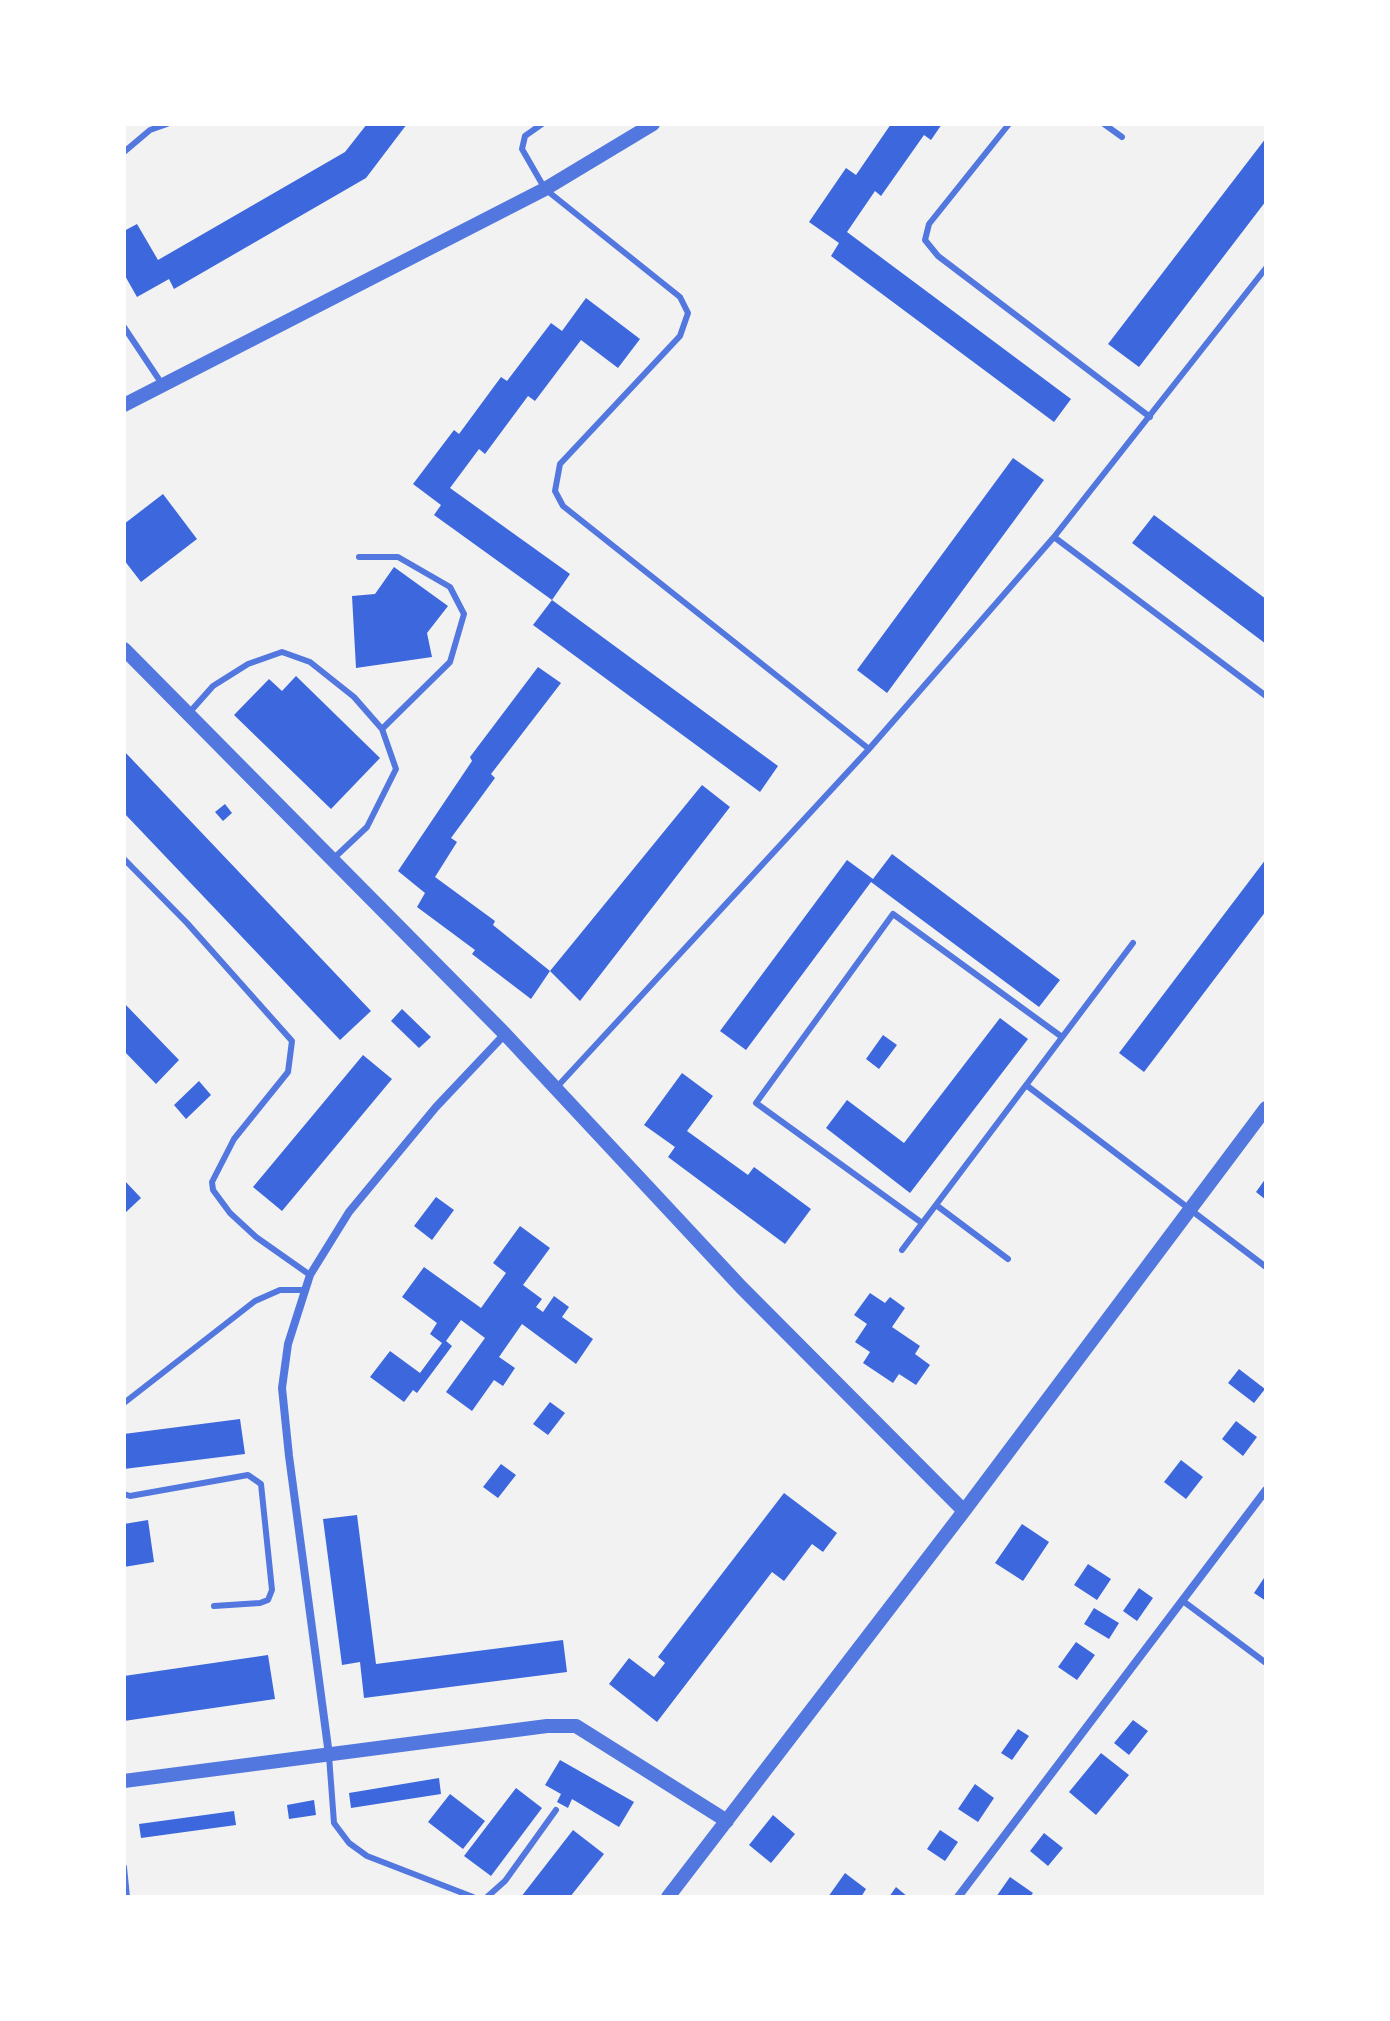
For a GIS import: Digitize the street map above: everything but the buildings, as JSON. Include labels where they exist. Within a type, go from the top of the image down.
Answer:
[{"type":"street","points":[[124,405],[545,189],[653,124]]},
{"type":"street","points":[[124,649],[505,1034],[741,1287],[964,1511]]},
{"type":"street","points":[[329,1755],[282,1388],[288,1344],[310,1275],[349,1212],[436,1107],[505,1034]]},
{"type":"street","points":[[668,1897],[964,1511],[1266,1108]]},
{"type":"street","points":[[958,1897],[1266,1490]]},
{"type":"street","points":[[124,1781],[547,1726],[576,1726],[727,1821]]},
{"type":"lane","points":[[124,152],[150,130],[167,124]]},
{"type":"lane","points":[[542,124],[525,136],[522,149],[545,189],[680,297],[688,319],[680,336],[560,464],[555,491],[563,506],[869,749]]},
{"type":"lane","points":[[1009,124],[929,224],[925,240],[938,256],[1150,417]]},
{"type":"lane","points":[[1104,124],[1122,137]]},
{"type":"lane","points":[[556,1088],[869,749],[1054,537],[1266,268]]},
{"type":"lane","points":[[124,327],[162,384]]},
{"type":"lane","points":[[1054,537],[1266,696]]},
{"type":"lane","points":[[359,557],[398,557],[450,587],[464,614],[450,662],[382,729]]},
{"type":"lane","points":[[189,713],[213,686],[248,664],[282,652],[310,662],[354,697],[382,729],[396,769],[367,827],[333,859]]},
{"type":"lane","points":[[124,859],[187,923],[292,1041],[288,1072],[234,1139],[212,1182],[213,1190],[230,1213],[256,1237],[310,1275]]},
{"type":"lane","points":[[922,1223],[756,1103],[893,914],[1062,1037]]},
{"type":"lane","points":[[902,1250],[1133,943]]},
{"type":"lane","points":[[1026,1085],[1191,1207],[1266,1267]]},
{"type":"lane","points":[[936,1205],[1008,1259]]},
{"type":"lane","points":[[124,1403],[255,1301],[280,1290],[304,1290]]},
{"type":"lane","points":[[124,1494],[130,1496],[248,1475],[261,1484],[272,1590],[268,1600],[260,1603],[214,1606]]},
{"type":"lane","points":[[1183,1601],[1266,1663]]},
{"type":"lane","points":[[329,1755],[334,1823],[349,1843],[367,1856],[473,1897]]},
{"type":"lane","points":[[487,1897],[505,1881],[556,1810]]},
{"type":"lane","points":[[124,1867],[127,1897]]}]
